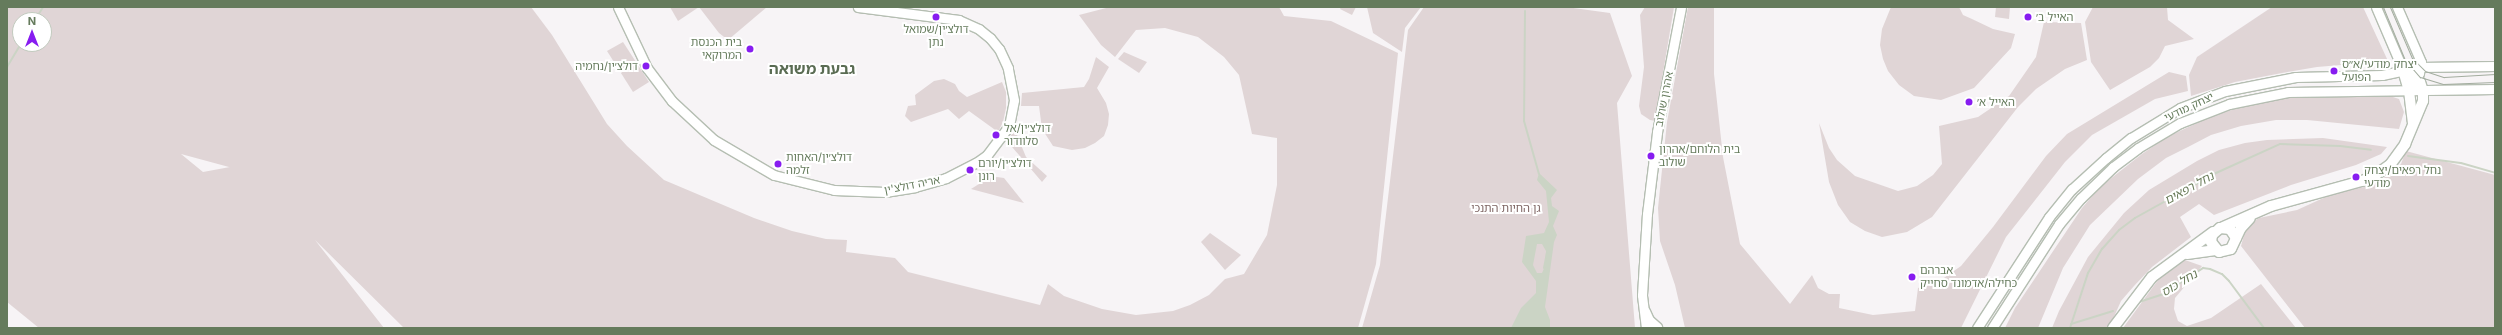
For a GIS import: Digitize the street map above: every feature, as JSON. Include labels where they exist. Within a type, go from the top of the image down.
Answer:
[{"type":"main road","points":[[2113,328],[2141,288],[2152,277],[2214,232],[2261,210],[2374,176],[2390,164],[2400,152],[2422,105],[2423,91],[2416,79],[2403,70]]},
{"type":"main road","points":[[2403,70],[2409,91],[2413,123]]},
{"type":"main road","points":[[2177,258],[2198,251],[2216,250],[2224,252],[2231,249],[2236,238],[2248,220],[2261,210]]},
{"type":"main road","points":[[2223,227],[2230,229],[2236,238]]},
{"type":"main road","points":[[2214,232],[2211,242],[2216,250]]},
{"type":"street","name":"אריה דולצ'ין","points":[[618,7],[647,68],[672,101],[714,140],[774,174],[834,190],[885,192],[946,178],[976,163],[987,155],[1009,126],[1014,100],[1008,68],[999,49],[990,38],[979,29],[959,20],[858,7]]},
{"type":"street","name":"אהרון שולוב","points":[[1646,328],[1642,306],[1642,287],[1647,214],[1657,132],[1681,7]]},
{"type":"street","points":[[2376,7],[2403,70]]},
{"type":"street","points":[[2397,7],[2419,54],[2422,67],[2409,91]]},
{"type":"street","name":"יצחק מודעי","points":[[1977,328],[2040,230],[2062,201],[2106,158],[2159,120],[2205,98],[2249,85],[2296,77],[2382,74],[2422,67],[2495,66]]},
{"type":"street","name":"יצחק מודעי","points":[[1992,328],[2054,230],[2071,209],[2113,167],[2165,131],[2211,109],[2268,95],[2306,90],[2423,91],[2495,89]]},
{"type":"street","name":"אהרון שולוב","points":[[1642,287],[1645,311],[1649,320],[1658,328]]},
{"type":"green space","points":[[7,7],[531,7],[552,35],[607,124],[627,146],[664,180],[754,218],[792,231],[826,239],[847,240],[846,252],[895,258],[908,272],[1040,305],[1048,284],[1064,296],[1102,309],[1136,315],[1173,311],[1190,305],[1209,295],[1225,279],[1244,274],[1267,235],[1277,185],[1277,138],[1252,134],[1239,75],[1224,57],[1198,37],[1165,28],[1136,30],[1115,57],[1101,45],[1079,15],[1110,7],[1279,7],[1284,16],[1331,21],[1398,53],[1376,264],[1358,328],[404,328],[315,240],[384,328],[39,328],[7,302]],"holes":[[[181,154],[229,167],[203,172]]]},
{"type":"green space","points":[[670,7],[699,7],[678,21]]},
{"type":"green space","points":[[699,7],[767,7],[728,40],[719,33]]},
{"type":"green space","points":[[1341,7],[1356,7],[1352,15],[1340,9]]},
{"type":"green space","points":[[1367,7],[1421,7],[1405,28],[1402,52],[1373,33]]},
{"type":"green space","name":"גן החיות התנכי","points":[[1424,7],[1566,7],[1610,13],[1632,76],[1617,103],[1635,328],[1362,328],[1380,265],[1408,30]]},
{"type":"green space","points":[[1645,7],[1674,7],[1655,121],[1650,120],[1641,114],[1639,106],[1644,67],[1640,15]]},
{"type":"green space","points":[[1688,7],[1714,7],[1714,74],[1723,157],[1740,244],[1790,304],[1812,275],[1818,288],[1829,294],[1840,294],[1839,308],[1873,315],[1915,311],[1918,288],[1941,280],[1961,266],[1993,227],[2046,156],[2067,134],[2169,72],[2186,76],[2188,91],[2155,99],[2092,135],[2065,162],[2006,237],[1961,328],[1685,328],[1675,285],[1660,241],[1658,208],[1667,122]]},
{"type":"green space","points":[[1891,7],[1959,7],[1963,15],[1993,29],[2015,34],[2011,48],[1974,88],[1941,100],[1914,96],[1899,85],[1888,71],[1883,59],[1880,45],[1882,29]]},
{"type":"green space","points":[[1996,7],[2010,7],[2009,19],[1995,17]]},
{"type":"green space","points":[[2093,7],[2167,7],[2168,20],[2194,39],[2165,46],[2159,58],[2150,67],[2110,90],[2091,62],[2085,22]]},
{"type":"green space","points":[[2272,7],[2363,7],[2388,61],[2317,67],[2282,73],[2235,82],[2191,96],[2189,75],[2197,57]]},
{"type":"green space","points":[[2044,22],[2081,23],[2087,60],[2065,69],[2036,89],[2018,107],[1932,217],[1907,232],[1882,237],[1865,231],[1850,222],[1838,205],[1829,182],[1819,123],[1829,148],[1837,160],[1855,176],[1898,191],[1917,186],[1933,175],[1942,164],[1939,126],[1978,117],[2009,96],[2036,57]]},
{"type":"green space","points":[[623,42],[649,82],[633,92],[607,51]]},
{"type":"green space","points":[[1124,52],[1147,62],[1139,73],[1118,59]]},
{"type":"green space","points":[[1096,57],[1109,67],[1097,88],[1106,103],[1109,114],[1108,125],[1104,136],[1085,148],[1072,150],[1053,146],[1042,129],[1039,106],[1021,106],[1022,93],[1084,87],[1089,79]]},
{"type":"green space","points":[[944,79],[955,84],[959,91],[967,97],[1002,82],[1006,92],[1006,108],[1003,122],[998,132],[969,111],[959,119],[948,109],[911,122],[905,116],[908,106],[916,105],[915,95],[934,81]]},
{"type":"green space","points":[[2339,93],[2390,96],[2399,99],[2404,112],[2399,129],[2307,120],[2276,120],[2241,126],[2211,135],[2166,158],[2138,179],[2090,225],[2063,268],[2038,328],[2005,328],[2015,308],[2082,208],[2100,187],[2142,154],[2167,137],[2210,117],[2244,106],[2274,99]]},
{"type":"green space","points":[[1015,130],[1026,157],[1047,176],[1042,182],[1007,141]]},
{"type":"green space","points":[[2323,138],[2387,147],[2381,154],[2356,165],[2291,185],[2214,215],[2199,204],[2180,217],[2191,237],[2152,267],[2134,286],[2121,301],[2109,328],[2052,328],[2059,311],[2088,257],[2124,213],[2149,190],[2197,161],[2219,150],[2245,143],[2267,140]]},
{"type":"green space","points":[[2406,151],[2495,175],[2495,328],[2305,328],[2241,246],[2244,235],[2251,223],[2259,218],[2297,210],[2330,195],[2368,186],[2387,176],[2401,164]]},
{"type":"green space","points":[[997,177],[1004,178],[1024,203],[971,189],[987,179]]},
{"type":"green space","points":[[1210,233],[1241,255],[1225,270],[1201,242]]},
{"type":"green space","points":[[2185,260],[2202,266],[2175,298],[2174,309],[2178,321],[2187,326],[2211,318],[2261,284],[2296,328],[2123,328],[2161,276]]},
{"type":"shaded area","points":[[1539,173],[1557,190],[1551,198],[1552,206],[1559,211],[1553,226],[1557,235],[1554,242],[1545,307],[1550,320],[1550,328],[1511,328],[1521,308],[1536,293],[1536,281],[1522,262],[1526,236],[1544,233],[1549,222],[1546,191],[1537,180]],"holes":[[[1537,244],[1542,244],[1546,251],[1545,266],[1542,273],[1537,273],[1533,265]]]},
{"type":"waterway","points":[[40,12],[43,7]]},
{"type":"waterway","points":[[1525,11],[1524,121],[1539,174]]},
{"type":"waterway","points":[[7,67],[16,52]]},
{"type":"waterway","name":"נחל רפאים","points":[[2070,328],[2088,273],[2102,249],[2119,230],[2135,218],[2216,173],[2280,144],[2340,146],[2371,150]]},
{"type":"waterway","name":"נחל רפאים","points":[[2408,156],[2461,163],[2495,173]]},
{"type":"waterway","points":[[1544,268],[1547,253]]},
{"type":"waterway","name":"נחל כוס","points":[[2139,302],[2163,294],[2203,268],[2210,269],[2222,274],[2229,281],[2264,328]]},
{"type":"waterway","name":"נחל כוס","points":[[2071,324],[2113,311]]},
{"type":"tram line","points":[[2383,7],[2405,60],[2420,77],[2443,84],[2495,82]]},
{"type":"tram line","points":[[2390,7],[2412,58],[2425,71],[2444,77],[2495,74]]},
{"type":"place","name":"דולצ׳ין/שמואל נתן","points":[[936,17]]},
{"type":"place","name":"האייל ב׳","points":[[2028,17]]},
{"type":"place","name":"בית הכנסת המרוקאי","points":[[750,49]]},
{"type":"place","name":"דולצ׳ין/נחמיה","points":[[646,66]]},
{"type":"place","name":"יצחק מודעי/א״ס הפועל","points":[[2334,71]]},
{"type":"place","name":"האייל א׳","points":[[1969,102]]},
{"type":"place","name":"דולצ׳ין/אל סלוודור","points":[[996,135]]},
{"type":"place","name":"בית הלוחם/אהרון שולוב","points":[[1651,156]]},
{"type":"place","name":"דולצ׳ין/האחות זלמה","points":[[778,164]]},
{"type":"place","name":"דולצ׳ין/יורם רונן","points":[[970,170]]},
{"type":"place","name":"נחל רפאים/יצחק מודעי","points":[[2356,177]]},
{"type":"place","name":"אברהם כחילה/אדמונד סחייק","points":[[1912,277]]},
{"type":"district","name":"גבעת משואה","points":[[812,69]]}]
